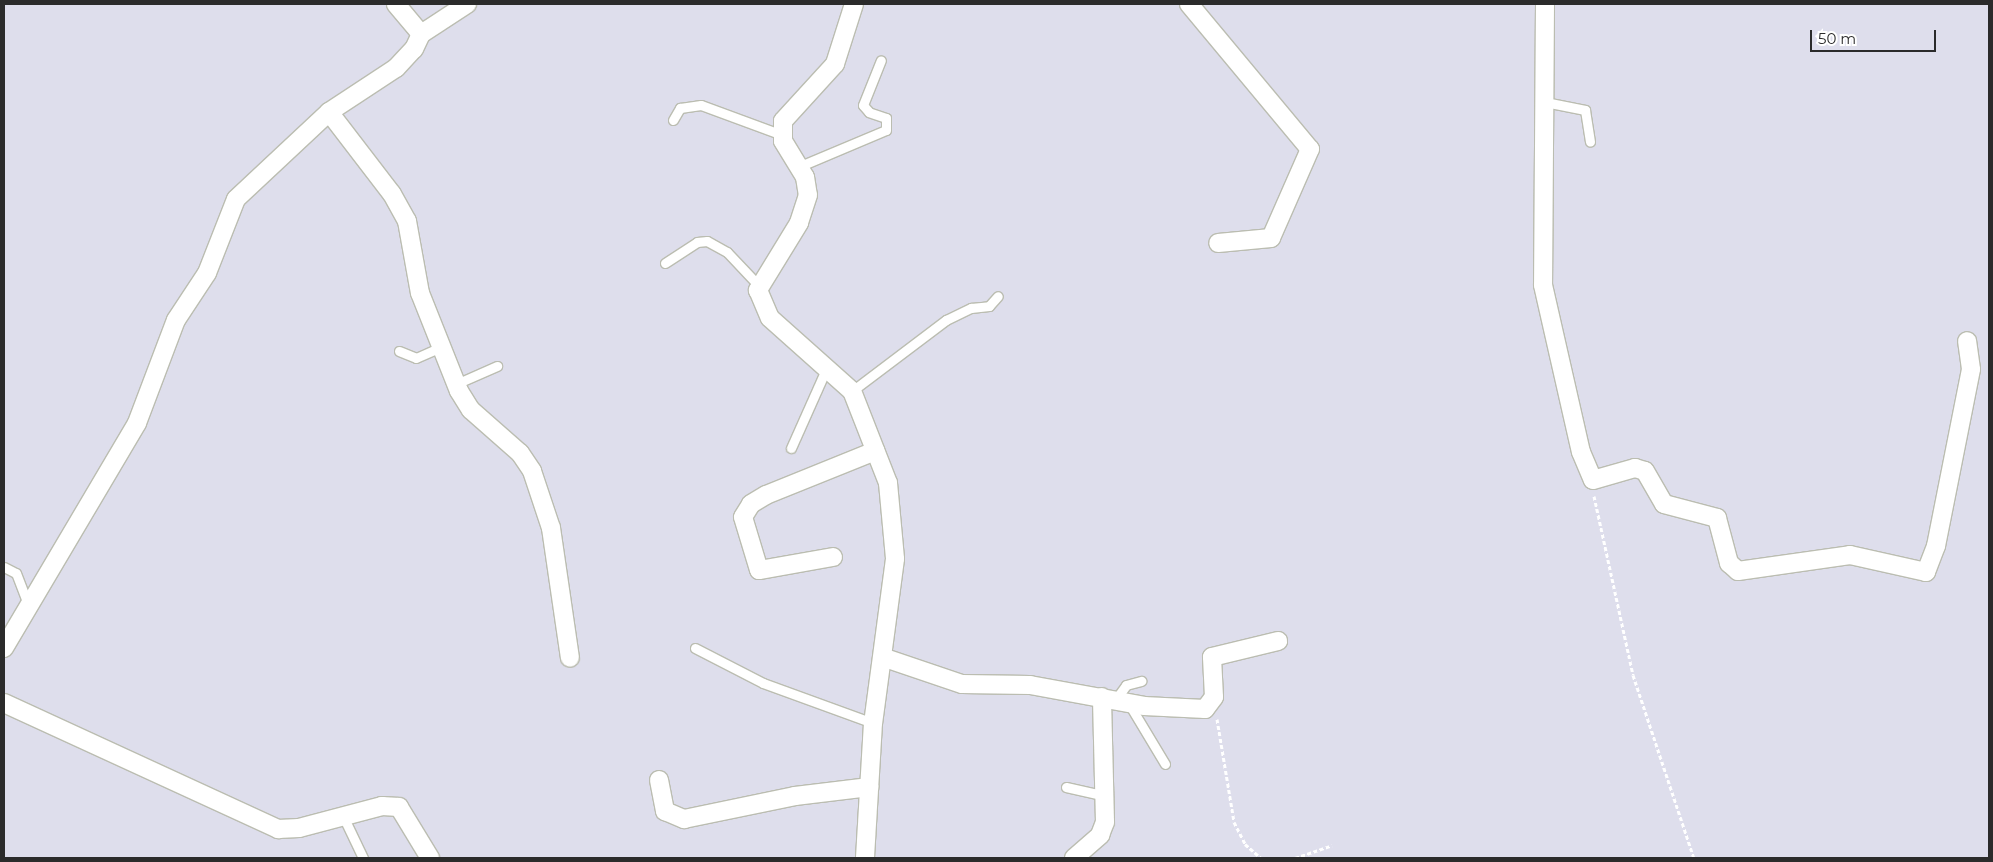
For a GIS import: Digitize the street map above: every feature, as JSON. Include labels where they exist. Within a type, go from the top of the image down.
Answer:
[{"type":"street","points":[[396,4],[421,34]]},
{"type":"street","points":[[4,648],[137,423],[176,320],[207,273],[236,199],[329,112],[396,68],[421,34],[467,4]]},
{"type":"street","points":[[854,4],[835,64],[785,118],[782,136],[807,188],[805,210],[759,286],[759,300],[770,318],[852,391],[888,483],[895,559],[885,658],[873,723],[865,858]]},
{"type":"street","points":[[1189,4],[1310,149],[1271,238],[1218,243]]},
{"type":"street","points":[[1545,4],[1543,285],[1590,477],[1598,481],[1635,468],[1645,471],[1664,504],[1717,518],[1728,563],[1738,571],[1850,555],[1926,572],[1936,546],[1971,369],[1967,342]]},
{"type":"street","points":[[329,112],[392,194],[407,221],[420,293],[456,384],[471,410],[520,452],[535,480],[551,528],[570,658]]},
{"type":"street","points":[[833,557],[759,570],[743,517],[750,504],[766,496],[875,451]]},
{"type":"street","points":[[885,658],[962,684],[1030,685],[1178,710],[1205,709],[1214,697],[1212,656],[1278,641]]},
{"type":"street","points":[[1074,858],[1100,836],[1107,796],[1115,699]]},
{"type":"street","points":[[4,703],[261,823],[299,828],[382,806],[399,807],[430,858]]},
{"type":"street","points":[[658,780],[664,811],[684,819],[795,796],[869,787]]},
{"type":"lane","points":[[798,168],[886,130],[886,118],[869,112],[863,104],[880,60]]},
{"type":"lane","points":[[1545,102],[1585,110],[1590,142]]},
{"type":"lane","points":[[673,120],[680,108],[701,105],[782,136]]},
{"type":"lane","points":[[665,263],[697,242],[707,241],[727,252],[759,286]]},
{"type":"lane","points":[[852,391],[946,320],[971,308],[989,306],[998,296]]},
{"type":"lane","points":[[399,351],[416,358],[441,346]]},
{"type":"lane","points":[[456,384],[497,366]]},
{"type":"lane","points":[[790,448],[827,367]]},
{"type":"lane","points":[[4,567],[16,573],[29,607]]},
{"type":"lane","points":[[695,648],[763,683],[873,723]]},
{"type":"lane","points":[[1141,681],[1126,685],[1115,699],[1165,764]]},
{"type":"lane","points":[[1066,787],[1107,796]]},
{"type":"lane","points":[[343,816],[363,858]]},
{"type":"path","points":[[1590,477],[1633,675],[1694,858]]},
{"type":"path","points":[[1205,709],[1219,722],[1234,822],[1245,844],[1261,858]]},
{"type":"path","points":[[1295,858],[1332,845]]}]
